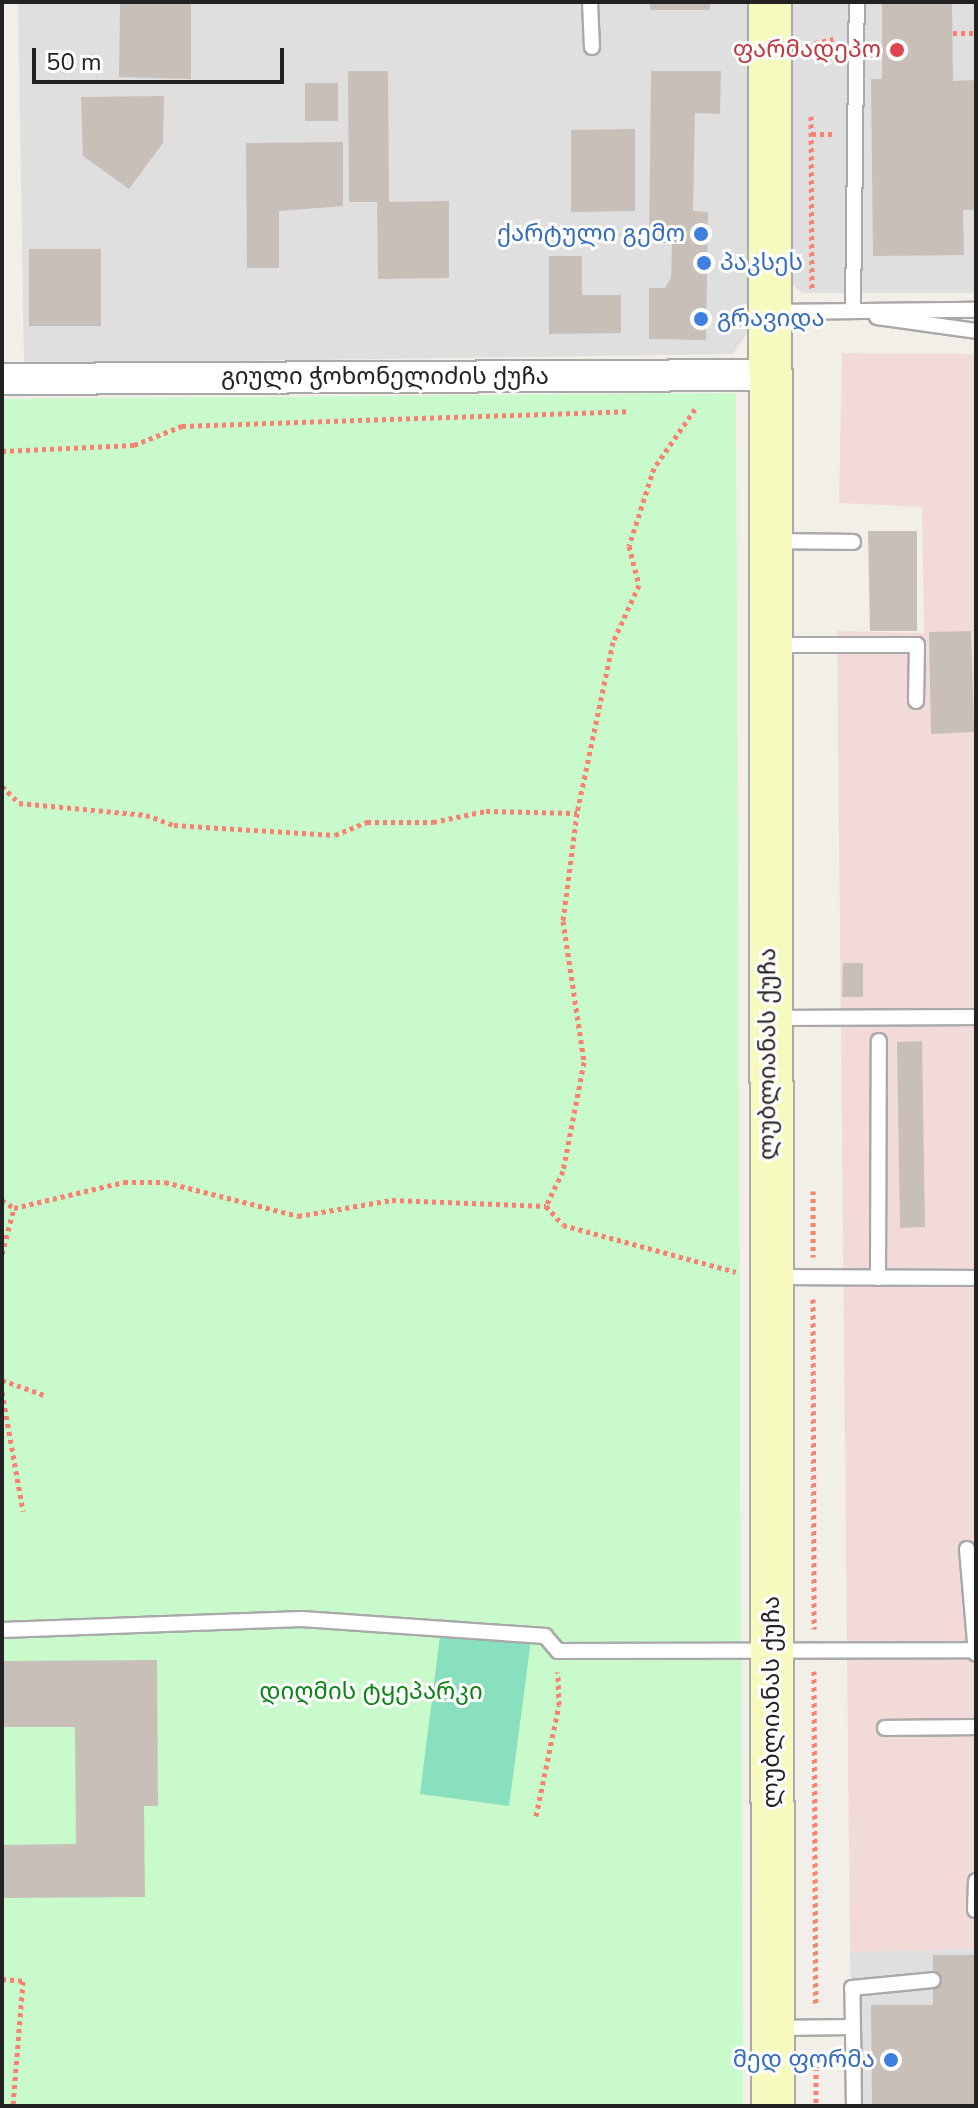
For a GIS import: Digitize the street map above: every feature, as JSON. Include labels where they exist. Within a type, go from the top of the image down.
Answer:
[{"type":"street","name":"ლუბლიანას ქუჩა","points":[[770,2],[768,1277],[773,2106]]},
{"type":"street","name":"გიული ჭოხონელიძის ქუჩა","points":[[2,379],[768,375]]},
{"type":"lane","points":[[590,2],[592,47]]},
{"type":"lane","points":[[853,311],[857,2]]},
{"type":"lane","points":[[769,312],[976,310]]},
{"type":"lane","points":[[853,311],[931,330],[976,331]]},
{"type":"lane","points":[[768,541],[853,542]]},
{"type":"lane","points":[[768,645],[917,645],[916,701]]},
{"type":"lane","points":[[768,1018],[976,1017]]},
{"type":"lane","points":[[878,1278],[879,1041]]},
{"type":"lane","points":[[768,1277],[976,1278]]},
{"type":"lane","points":[[2,1630],[302,1619],[545,1636],[558,1651],[976,1651],[967,1549]]},
{"type":"lane","points":[[885,1728],[976,1727]]},
{"type":"lane","points":[[975,1910],[976,1881]]},
{"type":"lane","points":[[854,2106],[852,1988],[933,1980]]},
{"type":"lane","points":[[772,2028],[853,2027]]},
{"type":"path","points":[[770,48],[857,33]]},
{"type":"path","points":[[953,33],[976,33]]},
{"type":"path","points":[[682,409],[709,408],[719,375]]},
{"type":"path","points":[[546,1206],[563,1171],[584,1062],[563,921],[577,813],[613,642],[639,585],[629,546],[654,468],[695,409]]},
{"type":"path","points":[[2,451],[134,445],[182,426],[644,410]]},
{"type":"path","points":[[2,786],[19,803],[146,815],[174,825],[335,835],[367,822],[433,822],[486,811],[577,813]]},
{"type":"path","points":[[2,1200],[14,1208],[124,1182],[165,1182],[298,1216],[392,1200],[546,1206],[563,1225],[768,1277]]},
{"type":"path","points":[[2,1254],[14,1208]]},
{"type":"path","points":[[2,1380],[44,1395]]},
{"type":"path","points":[[2,1392],[23,1511]]},
{"type":"path","points":[[536,1816],[559,1705],[558,1651]]},
{"type":"path","points":[[2,1979],[23,1981],[13,2106]]},
{"type":"shaded area","points":[[18,2],[750,2],[752,326],[733,354],[24,364]]},
{"type":"shaded area","points":[[789,2],[976,2],[976,293],[802,293],[785,277]]},
{"type":"shaded area","points":[[842,353],[976,354],[976,1949],[850,1952],[837,631],[924,633],[922,507],[839,503]]},
{"type":"shaded area","points":[[976,1949],[976,2106],[853,2106],[850,1952]]},
{"type":"green space","name":"დიღმის ტყეპარკი","points":[[736,393],[743,2106],[2,2106],[2,399]]},
{"type":"green space","points":[[441,1628],[531,1640],[509,1806],[420,1794]]},
{"type":"building","points":[[120,2],[191,2],[191,79],[119,77]]},
{"type":"building","points":[[650,2],[710,2],[710,10],[650,10]]},
{"type":"building","points":[[882,2],[952,2],[953,81],[976,80],[976,210],[963,210],[964,255],[873,256],[871,79],[882,79]]},
{"type":"building","points":[[348,71],[388,71],[389,202],[449,201],[449,278],[378,279],[377,202],[349,202]]},
{"type":"building","points":[[651,71],[721,71],[720,114],[695,113],[693,211],[708,212],[706,340],[649,339],[649,288],[665,288],[671,278],[672,243],[649,243]]},
{"type":"building","points":[[305,83],[338,83],[338,121],[305,121]]},
{"type":"building","points":[[164,96],[163,143],[129,189],[83,156],[81,97]]},
{"type":"building","points":[[635,129],[635,211],[571,212],[571,130]]},
{"type":"building","points":[[343,142],[343,206],[279,211],[279,268],[247,268],[246,143]]},
{"type":"building","points":[[29,249],[101,249],[101,326],[29,326]]},
{"type":"building","points":[[549,256],[582,256],[582,295],[621,295],[621,333],[549,334]]},
{"type":"building","points":[[868,531],[917,531],[917,631],[870,631]]},
{"type":"building","points":[[971,631],[974,732],[931,734],[929,632]]},
{"type":"building","points":[[843,963],[863,963],[863,997],[842,997]]},
{"type":"building","points":[[922,1041],[925,1227],[900,1228],[897,1042]]},
{"type":"building","points":[[157,1660],[158,1806],[144,1806],[145,1897],[2,1898],[2,1845],[76,1844],[75,1727],[2,1727],[2,1661]]},
{"type":"building","points":[[933,1955],[976,1955],[976,2106],[872,2106],[871,2005],[933,2005]]},
{"type":"place","name":"ფარმადეპო","points":[[897,50]]},
{"type":"place","name":"ქარტული გემო","points":[[701,234]]},
{"type":"place","name":"პაკსეს","points":[[704,263]]},
{"type":"place","name":"გრავიდა","points":[[701,319]]},
{"type":"place","name":"მედ ფორმა","points":[[891,2060]]}]
